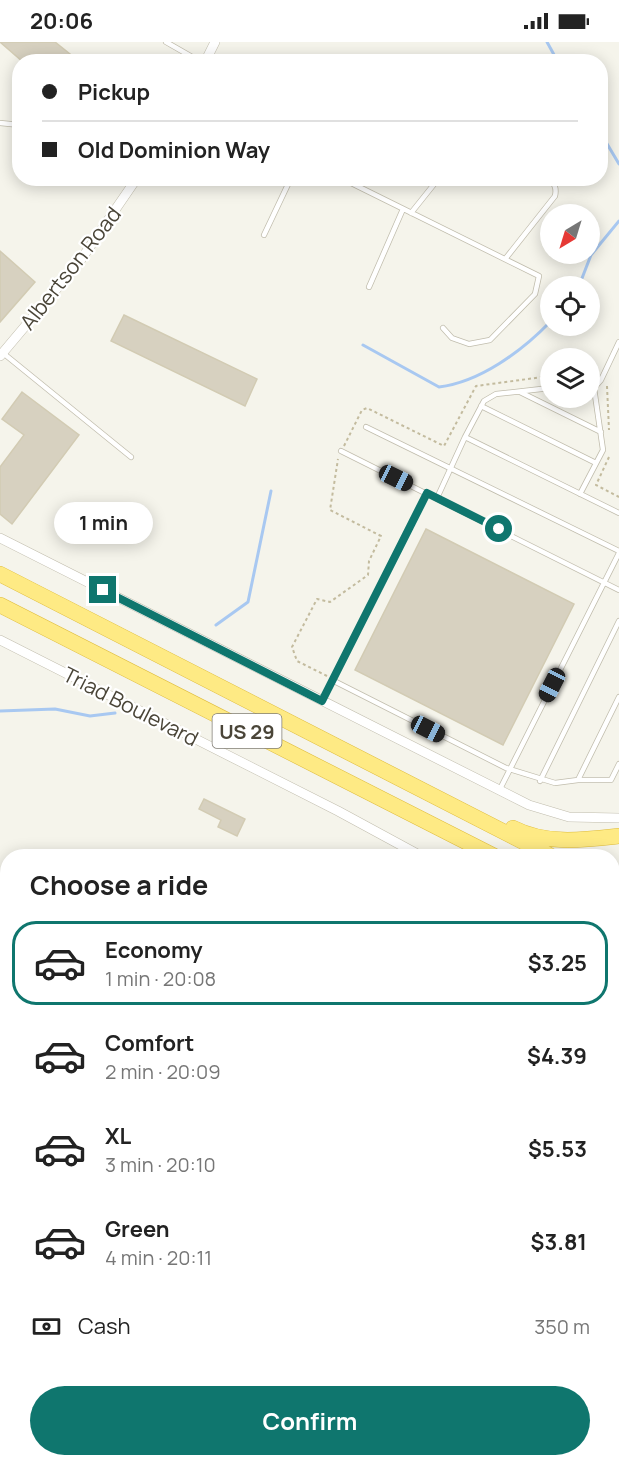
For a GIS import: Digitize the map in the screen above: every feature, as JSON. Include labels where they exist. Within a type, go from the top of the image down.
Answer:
[{"type":"highway","name":"US 29","points":[[0,574],[537,849]]},
{"type":"highway","name":"US 29","points":[[0,605],[480,849]]},
{"type":"highway","points":[[405,782],[521,832],[573,841],[619,836]]},
{"type":"street","name":"Albertson Road","points":[[1,354],[80,261],[132,186]]},
{"type":"street","points":[[0,538],[529,805],[568,817],[619,818]]},
{"type":"street","name":"Triad Boulevard","points":[[0,640],[338,811],[408,849]]},
{"type":"lane","points":[[166,42],[188,54]]},
{"type":"lane","points":[[264,235],[287,186]]},
{"type":"lane","points":[[358,186],[537,274],[539,282],[535,294],[496,335],[477,344],[460,342],[445,333],[443,328]]},
{"type":"lane","points":[[411,213],[433,186]]},
{"type":"lane","points":[[506,258],[555,196],[557,190],[555,186]]},
{"type":"lane","points":[[369,287],[404,209]]},
{"type":"lane","points":[[600,374],[619,342]]},
{"type":"lane","points":[[1,354],[131,457]]},
{"type":"lane","points":[[437,498],[484,401],[496,394],[540,389]]},
{"type":"lane","points":[[520,392],[602,432]]},
{"type":"lane","points":[[481,406],[596,463]]},
{"type":"lane","points":[[580,494],[603,450],[597,408]]},
{"type":"lane","points":[[366,427],[452,467],[619,552],[499,790]]},
{"type":"lane","points":[[465,437],[619,513]]},
{"type":"lane","points":[[341,452],[619,590]]},
{"type":"lane","points":[[322,701],[427,493]]},
{"type":"lane","points":[[540,781],[619,621]]},
{"type":"lane","points":[[332,679],[540,781],[555,783],[578,780],[619,780]]},
{"type":"lane","points":[[578,780],[619,697]]},
{"type":"lane","points":[[611,780],[619,764]]},
{"type":"path","points":[[332,679],[297,661],[292,647],[317,599],[330,602],[368,575],[369,561],[381,536],[330,510],[335,465],[364,408],[371,409],[444,446],[476,386],[540,377]]},
{"type":"building","points":[[0,42],[55,42],[70,54],[14,54]]},
{"type":"building","points":[[0,251],[35,282],[0,322]]},
{"type":"building","points":[[124,315],[257,379],[245,406],[111,341]]},
{"type":"building","points":[[22,392],[79,435],[12,524],[0,514],[0,467],[24,435],[2,419]]},
{"type":"building","points":[[426,529],[574,604],[503,745],[355,670]]},
{"type":"building","points":[[204,799],[245,819],[237,836],[218,827],[221,820],[199,809]]},
{"type":"waterway","points":[[547,42],[554,54]]},
{"type":"waterway","points":[[608,145],[619,164]]},
{"type":"waterway","points":[[583,276],[591,255],[619,221]]},
{"type":"waterway","points":[[363,345],[439,387],[470,379],[485,372],[527,344],[540,332]]},
{"type":"waterway","points":[[216,625],[248,602],[271,491]]},
{"type":"waterway","points":[[0,711],[55,709],[90,716],[115,713]]},
{"type":"route","points":[[103,590],[322,701],[427,493],[499,529]]}]
